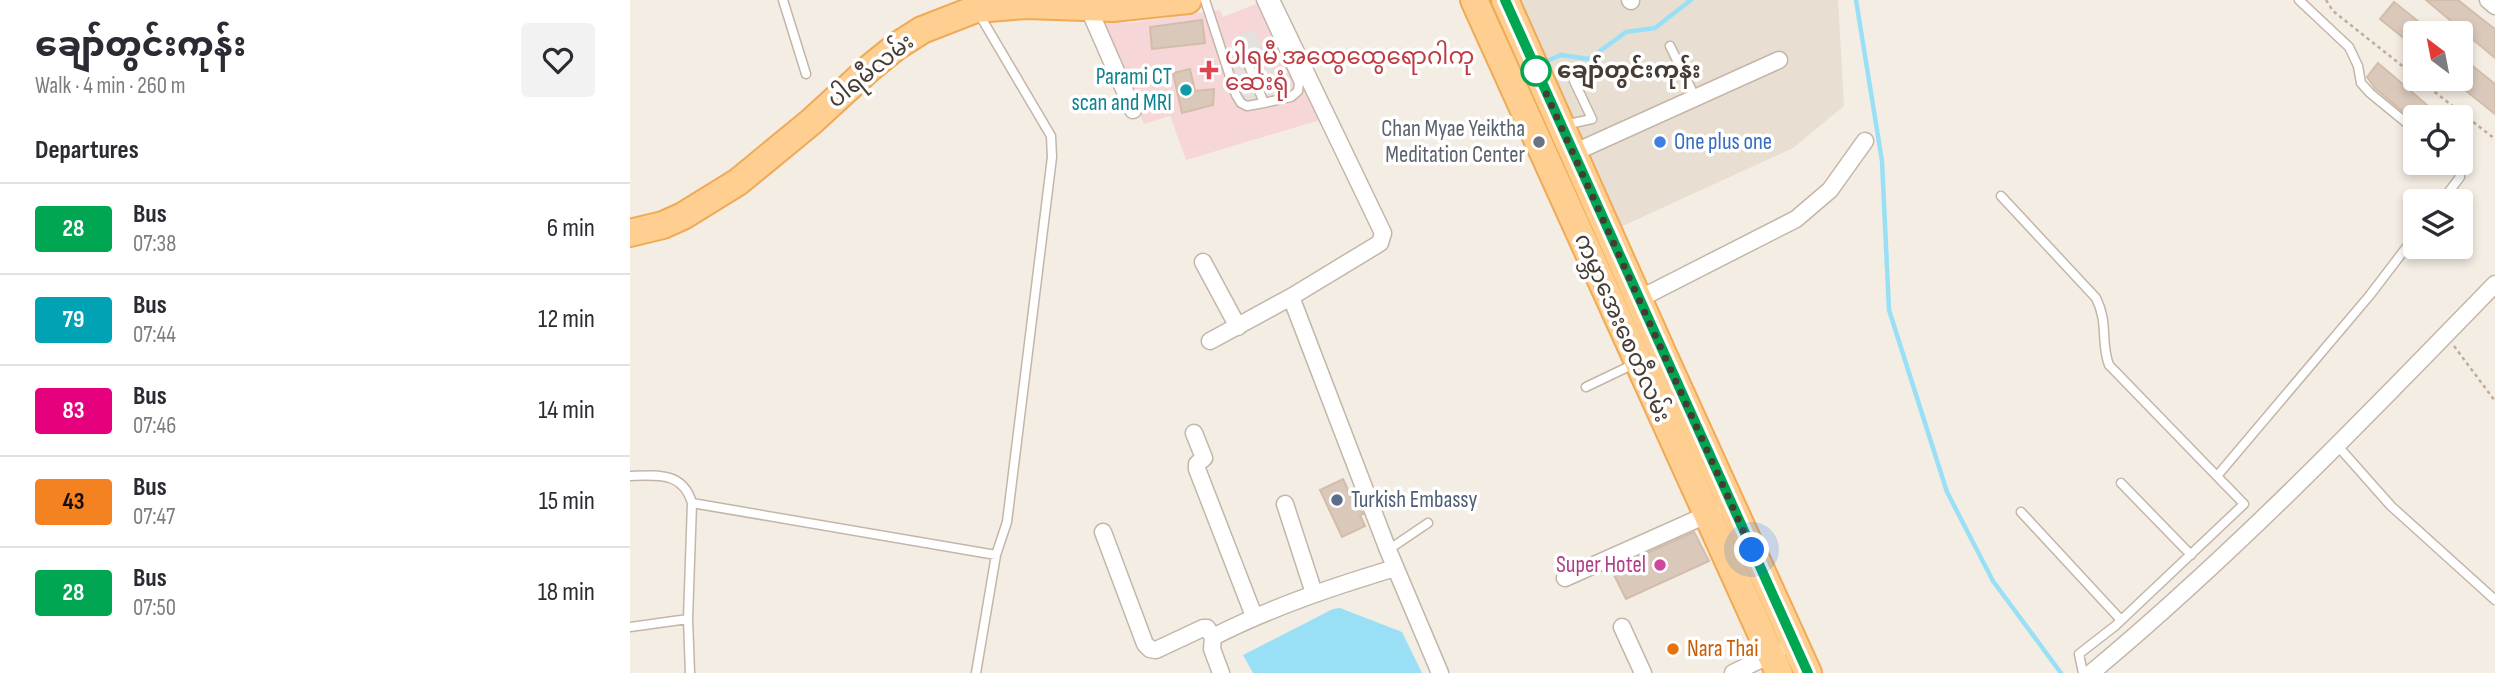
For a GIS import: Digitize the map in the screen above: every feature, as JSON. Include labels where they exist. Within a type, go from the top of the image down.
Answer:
[{"type":"main road","name":"ပါရမီလမ်း","points":[[630,233],[663,225],[683,216],[738,182],[897,46],[973,4],[1112,8],[1188,0]]},
{"type":"main road","points":[[1505,0],[1808,673]]},
{"type":"main road","name":"ကမ္ဘာအေးစေတီလမ်း","points":[[1484,3],[1548,165],[1775,664]]},
{"type":"street","points":[[1210,341],[1291,297],[1380,243],[1383,233],[1271,0]]},
{"type":"street","points":[[2488,0],[2495,6]]},
{"type":"street","points":[[1088,7],[1133,110]]},
{"type":"street","points":[[1573,153],[1779,60]]},
{"type":"street","points":[[1639,299],[1796,219],[1830,190],[1865,141]]},
{"type":"street","points":[[1203,261],[1238,327]]},
{"type":"street","points":[[2091,673],[2169,607],[2264,517],[2495,284]]},
{"type":"street","points":[[1291,297],[1388,551],[1440,673]]},
{"type":"street","points":[[1194,433],[1204,458],[1197,464],[1197,469],[1254,616]]},
{"type":"street","points":[[1285,504],[1314,593]]},
{"type":"street","points":[[1565,578],[1731,504]]},
{"type":"street","points":[[1103,532],[1145,644],[1150,649],[1157,650],[1207,628],[1213,637],[1212,649],[1221,673]]},
{"type":"street","points":[[1213,637],[1254,616],[1314,593],[1395,568]]},
{"type":"street","points":[[1622,627],[1643,673]]},
{"type":"street","points":[[1733,673],[1775,664],[1794,641]]},
{"type":"lane","points":[[783,0],[806,74]]},
{"type":"lane","points":[[1205,0],[1236,95],[1241,103],[1247,106],[1291,97],[1298,91],[1299,83],[1261,0]]},
{"type":"lane","points":[[2299,0],[2349,47],[2358,66],[2361,83],[2403,120]]},
{"type":"lane","points":[[973,4],[1051,136],[1052,157],[1007,522],[996,555],[976,673]]},
{"type":"lane","points":[[1670,46],[1695,97]]},
{"type":"lane","points":[[1243,51],[1264,103]]},
{"type":"lane","points":[[1560,125],[1592,119],[1574,81]]},
{"type":"lane","points":[[1548,165],[1573,153]]},
{"type":"lane","points":[[2001,196],[2096,298],[2103,311],[2105,354],[2109,365],[2244,504],[2121,620],[2078,654],[2083,673]]},
{"type":"lane","points":[[2217,476],[2370,295],[2403,252]]},
{"type":"lane","points":[[1586,387],[1663,354]]},
{"type":"lane","points":[[2336,444],[2391,506],[2495,600]]},
{"type":"lane","points":[[630,476],[652,476],[678,481],[688,489],[692,503],[688,619],[690,673]]},
{"type":"lane","points":[[2121,483],[2191,555]]},
{"type":"lane","points":[[692,503],[996,555]]},
{"type":"lane","points":[[2021,512],[2121,620]]},
{"type":"lane","points":[[1388,551],[1428,523]]},
{"type":"lane","points":[[630,626],[688,619]]},
{"type":"path","points":[[2326,0],[2333,11],[2403,67]]},
{"type":"path","points":[[2434,91],[2495,139]]},
{"type":"path","points":[[2446,335],[2495,401]]},
{"type":"shaded area","name":"ပါရမီ အထွေထွေရောဂါကု ဆေးရုံ","points":[[1266,0],[1320,120],[1186,160],[1170,116],[1144,124],[1100,21],[1130,23],[1220,10],[1223,17]]},
{"type":"shaded area","points":[[1520,0],[1838,0],[1844,106],[1793,148],[1616,229]]},
{"type":"shaded area","points":[[1254,30],[1277,74],[1287,70],[1293,90],[1245,101],[1230,50],[1237,48],[1234,37]]},
{"type":"water","points":[[1340,608],[1402,632],[1422,673],[1253,673],[1243,655],[1333,609]]},
{"type":"building","points":[[2426,0],[2458,0],[2495,29],[2495,58],[2473,40],[2473,21],[2451,21]]},
{"type":"building","points":[[2394,2],[2418,21],[2403,21],[2403,37],[2380,19]]},
{"type":"building","points":[[1202,20],[1205,43],[1152,49],[1150,27]]},
{"type":"building","points":[[2378,63],[2403,84],[2403,91],[2411,91],[2427,105],[2403,105],[2403,112],[2375,88],[2367,77]]},
{"type":"building","points":[[2473,66],[2495,84],[2495,114],[2466,91],[2473,91]]},
{"type":"building","name":"Parami CT scan and MRI","points":[[1190,69],[1195,91],[1214,89],[1213,105],[1182,113],[1173,73]]},
{"type":"building","points":[[1343,479],[1353,500],[1357,499],[1365,526],[1342,537],[1320,490]]},
{"type":"building","name":"Super Hotel","points":[[1694,532],[1709,561],[1626,599],[1611,569]]},
{"type":"waterway","points":[[1542,63],[1561,55],[1589,59],[1626,32],[1655,28],[1691,0]]},
{"type":"waterway","points":[[1856,0],[1882,161],[1889,310],[1947,492],[1993,581],[2061,673]]},
{"type":"bus line","name":"28","points":[[1505,0],[1808,673]]},
{"type":"place","name":"ပါရမီ အထွေထွေရောဂါကု ဆေးရုံ","points":[[1209,70]]},
{"type":"place","name":"ချော်တွင်းကုန်း","points":[[1536,71]]},
{"type":"place","name":"Parami CT scan and MRI","points":[[1186,90]]},
{"type":"place","name":"Chan Myae Yeiktha Meditation Center","points":[[1539,142]]},
{"type":"place","name":"One plus one","points":[[1660,142]]},
{"type":"place","name":"Turkish Embassy","points":[[1337,500]]},
{"type":"place","name":"Super Hotel","points":[[1660,565]]},
{"type":"place","name":"Nara Thai","points":[[1673,649]]},
{"type":"route","points":[[1536,71],[1752,550]]}]
